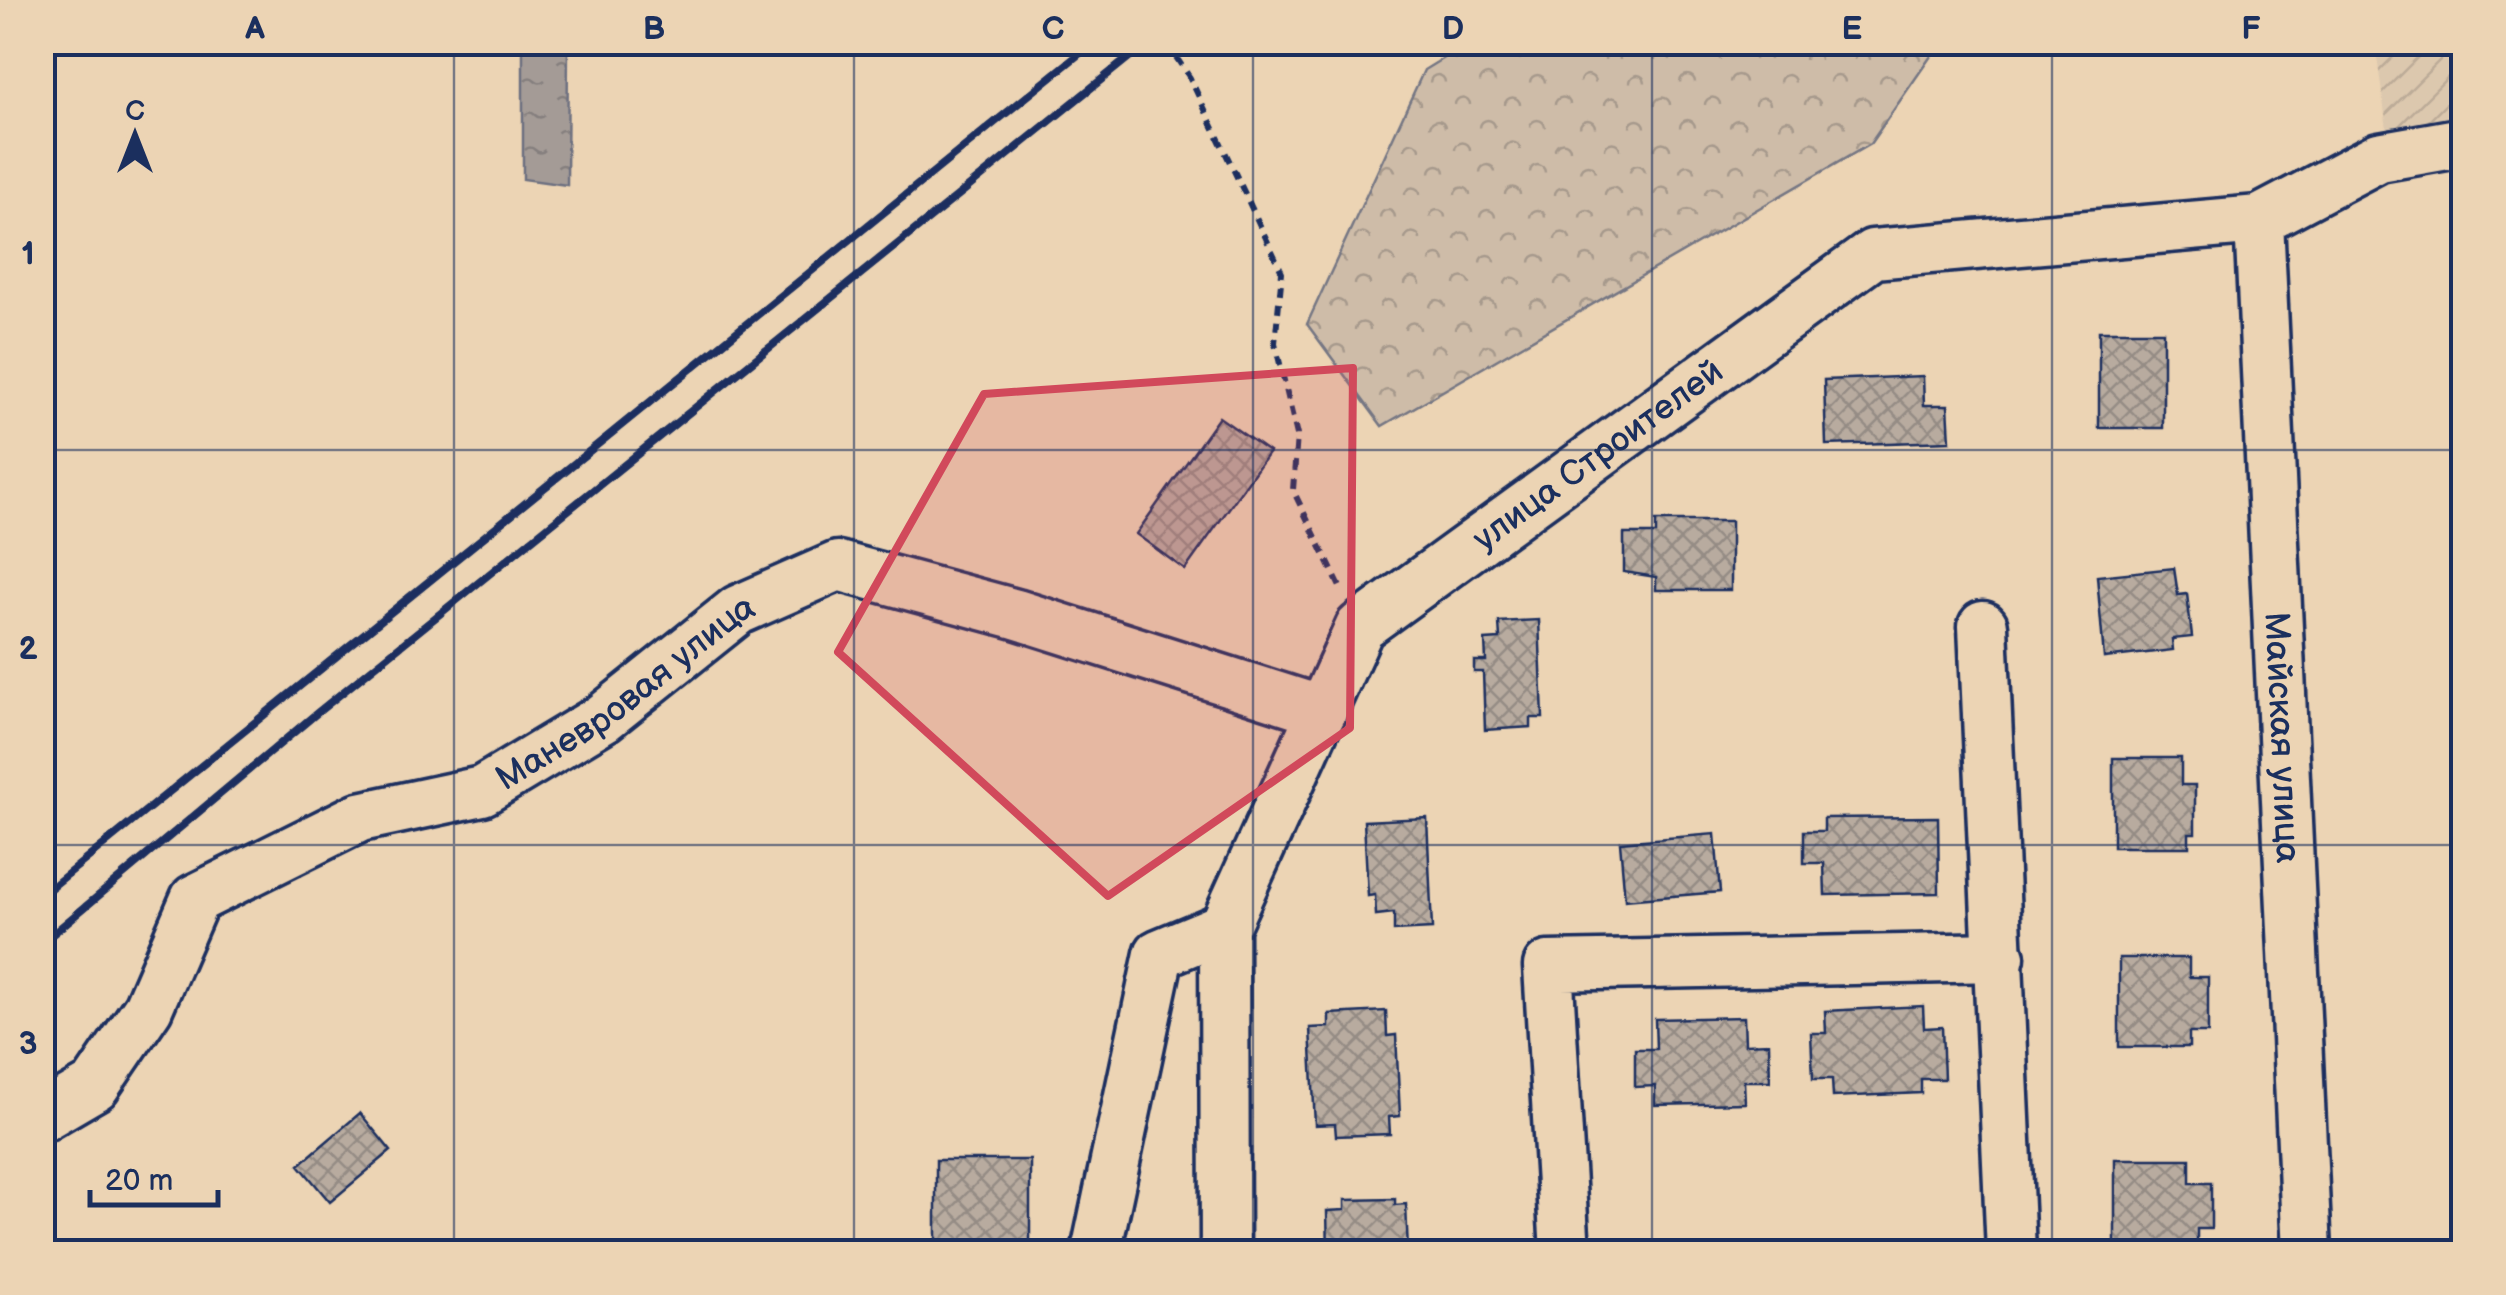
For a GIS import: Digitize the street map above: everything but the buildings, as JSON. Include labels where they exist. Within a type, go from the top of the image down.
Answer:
[{"type":"street","name":"улица Строителей","points":[[1226,1252],[1224,927],[1360,627],[1873,254],[2259,220],[2379,158],[2464,142]]},
{"type":"street","name":"Майская улица","points":[[2259,220],[2307,1252]]},
{"type":"street","name":"Маневровая улица","points":[[42,1117],[95,1086],[148,1008],[195,899],[360,817],[482,791],[603,718],[738,610],[838,566],[1016,614],[1322,711]]},
{"type":"street","points":[[1982,626],[2011,1252]]},
{"type":"street","points":[[1096,1252],[1160,954],[1224,927]]},
{"type":"street","points":[[1565,1252],[1548,966],[2000,957]]},
{"type":"path","points":[[1166,42],[1190,78],[1282,272],[1275,342],[1297,435],[1293,490],[1360,627]]},
{"type":"highlighted area","points":[[1353,368],[1350,728],[1108,896],[838,652],[984,394]]},
{"type":"shaded area","points":[[2375,43],[2463,43],[2463,115],[2387,129]]},
{"type":"green space","points":[[1469,42],[1940,43],[1870,144],[1382,426],[1307,324],[1424,70]]},
{"type":"water","points":[[523,43],[568,43],[567,185],[523,179]]},
{"type":"railway","points":[[42,895],[1094,42]]},
{"type":"railway","points":[[42,943],[317,713],[1148,42]]}]
